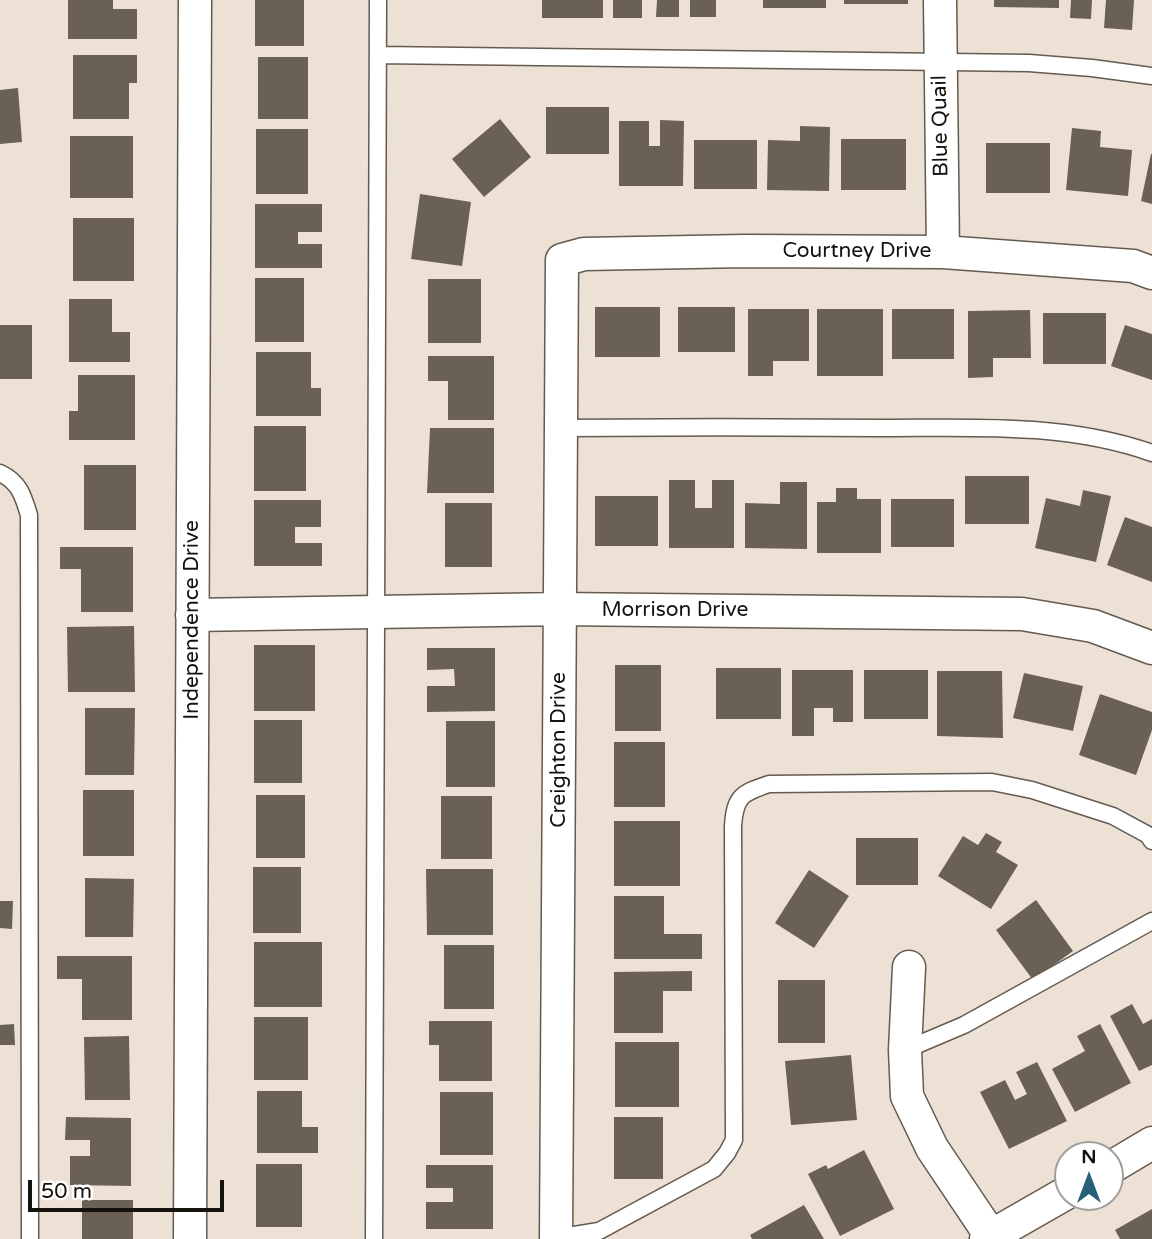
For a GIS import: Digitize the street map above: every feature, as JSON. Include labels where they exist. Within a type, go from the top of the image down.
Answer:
[{"type":"street","name":"Independence Drive","points":[[190,1239],[195,0]]},
{"type":"street","name":"Blue Quail","points":[[940,0],[943,252]]},
{"type":"street","name":"Courtney Drive","points":[[562,260],[584,254],[745,251],[943,252],[1133,266],[1152,273]]},
{"type":"street","name":"Creighton Drive","points":[[556,1239],[562,260]]},
{"type":"street","name":"Morrison Drive","points":[[192,615],[559,609],[1022,614],[1093,626],[1152,648]]},
{"type":"street","points":[[909,967],[905,1050],[908,1096],[932,1148],[988,1238],[1054,1200]]},
{"type":"street","points":[[1124,1160],[1152,1143]]},
{"type":"lane","points":[[374,1239],[378,0]]},
{"type":"lane","points":[[378,55],[1029,63],[1152,76]]},
{"type":"lane","points":[[561,428],[1055,430],[1152,453]]},
{"type":"lane","points":[[0,473],[21,488],[29,515],[30,1239]]},
{"type":"lane","points":[[556,1239],[599,1231],[714,1169],[734,1140],[733,827],[734,806],[745,792],[769,783],[992,782],[1032,790],[1113,816],[1148,835],[1152,841]]},
{"type":"lane","points":[[905,1050],[964,1025],[1152,921]]},
{"type":"building","points":[[68,0],[113,0],[113,9],[137,9],[137,39],[68,39]]},
{"type":"building","points":[[255,0],[304,0],[304,46],[255,46]]},
{"type":"building","points":[[542,0],[603,0],[603,18],[542,18]]},
{"type":"building","points":[[613,0],[642,0],[642,18],[613,18]]},
{"type":"building","points":[[657,0],[679,0],[679,17],[656,17]]},
{"type":"building","points":[[690,0],[716,0],[716,17],[690,17]]},
{"type":"building","points":[[763,0],[826,0],[826,8],[763,8]]},
{"type":"building","points":[[844,0],[908,0],[908,4],[844,4]]},
{"type":"building","points":[[994,0],[1059,0],[1059,8],[994,7]]},
{"type":"building","points":[[1071,0],[1092,0],[1091,19],[1070,18]]},
{"type":"building","points":[[1106,0],[1134,0],[1132,30],[1104,28]]},
{"type":"building","points":[[73,55],[137,55],[137,83],[129,83],[129,119],[73,119]]},
{"type":"building","points":[[258,57],[308,57],[308,119],[258,119]]},
{"type":"building","points":[[18,88],[22,142],[0,144],[0,90]]},
{"type":"building","points":[[546,107],[609,107],[609,154],[546,154]]},
{"type":"building","points":[[500,119],[531,157],[484,197],[452,159]]},
{"type":"building","points":[[660,120],[684,121],[683,186],[619,186],[619,121],[649,121],[649,146],[660,146]]},
{"type":"building","points":[[800,126],[830,127],[829,191],[767,190],[768,140],[800,141]]},
{"type":"building","points":[[1072,128],[1101,131],[1100,147],[1132,150],[1128,196],[1066,190]]},
{"type":"building","points":[[256,129],[308,129],[308,194],[256,194]]},
{"type":"building","points":[[70,136],[133,136],[133,198],[70,198]]},
{"type":"building","points":[[841,139],[906,139],[906,190],[841,190]]},
{"type":"building","points":[[694,140],[757,140],[757,189],[694,189]]},
{"type":"building","points":[[986,143],[1050,143],[1050,193],[986,193]]},
{"type":"building","points":[[1152,154],[1152,204],[1141,201]]},
{"type":"building","points":[[420,194],[471,202],[462,266],[411,259]]},
{"type":"building","points":[[255,204],[322,204],[322,232],[298,232],[298,244],[322,244],[322,268],[255,268]]},
{"type":"building","points":[[73,218],[134,218],[134,281],[73,281]]},
{"type":"building","points":[[255,278],[304,278],[304,342],[255,342]]},
{"type":"building","points":[[428,279],[481,279],[481,343],[428,343]]},
{"type":"building","points":[[69,299],[112,299],[112,332],[130,332],[130,362],[69,362]]},
{"type":"building","points":[[595,307],[660,307],[660,357],[595,357]]},
{"type":"building","points":[[678,307],[735,307],[735,352],[678,352]]},
{"type":"building","points":[[748,309],[809,309],[809,361],[773,361],[773,376],[748,376]]},
{"type":"building","points":[[817,309],[883,309],[883,376],[817,376]]},
{"type":"building","points":[[892,309],[954,309],[954,359],[892,359]]},
{"type":"building","points":[[1030,310],[1031,358],[993,358],[993,377],[968,378],[968,311]]},
{"type":"building","points":[[1043,313],[1106,313],[1106,364],[1043,364]]},
{"type":"building","points":[[0,325],[32,325],[32,379],[0,379]]},
{"type":"building","points":[[1125,325],[1152,334],[1152,380],[1111,366]]},
{"type":"building","points":[[256,352],[311,352],[311,388],[321,388],[321,416],[256,416]]},
{"type":"building","points":[[428,356],[494,356],[494,420],[448,420],[448,381],[428,381]]},
{"type":"building","points":[[78,375],[135,375],[135,440],[69,440],[69,411],[78,411]]},
{"type":"building","points":[[254,426],[306,426],[306,491],[254,491]]},
{"type":"building","points":[[430,428],[494,428],[494,493],[427,493]]},
{"type":"building","points":[[84,465],[136,465],[136,530],[84,530]]},
{"type":"building","points":[[965,476],[1029,476],[1029,524],[965,524]]},
{"type":"building","points":[[669,480],[695,480],[695,508],[712,508],[712,480],[734,480],[734,548],[669,548]]},
{"type":"building","points":[[780,482],[807,482],[807,549],[745,548],[745,503],[780,504]]},
{"type":"building","points":[[836,488],[857,488],[857,499],[881,499],[881,553],[817,553],[817,502],[836,502]]},
{"type":"building","points":[[1083,490],[1111,496],[1096,562],[1035,548],[1046,498],[1080,506]]},
{"type":"building","points":[[595,496],[658,496],[658,546],[595,546]]},
{"type":"building","points":[[891,499],[954,499],[954,547],[891,547]]},
{"type":"building","points":[[254,500],[321,500],[321,527],[295,527],[295,543],[322,543],[322,566],[254,566]]},
{"type":"building","points":[[445,503],[492,503],[492,567],[445,567]]},
{"type":"building","points":[[1125,517],[1152,527],[1152,582],[1107,565]]},
{"type":"building","points":[[60,547],[133,547],[133,612],[81,612],[81,569],[60,569]]},
{"type":"building","points":[[134,626],[135,692],[68,692],[67,627]]},
{"type":"building","points":[[254,645],[315,645],[315,711],[254,711]]},
{"type":"building","points":[[427,648],[495,648],[495,711],[427,712],[427,686],[455,686],[454,669],[427,670]]},
{"type":"building","points":[[615,665],[661,665],[661,731],[615,731]]},
{"type":"building","points":[[716,668],[781,668],[781,719],[716,719]]},
{"type":"building","points":[[792,670],[853,670],[853,722],[833,722],[833,708],[814,708],[814,736],[792,736]]},
{"type":"building","points":[[864,670],[928,670],[928,719],[864,719]]},
{"type":"building","points":[[937,671],[1002,671],[1003,738],[937,736]]},
{"type":"building","points":[[1024,673],[1083,686],[1073,731],[1013,718]]},
{"type":"building","points":[[1100,694],[1152,712],[1152,730],[1136,775],[1079,755]]},
{"type":"building","points":[[85,708],[135,708],[134,775],[85,775]]},
{"type":"building","points":[[254,720],[302,720],[302,783],[254,783]]},
{"type":"building","points":[[446,721],[495,721],[495,787],[446,787]]},
{"type":"building","points":[[614,742],[665,742],[665,807],[614,807]]},
{"type":"building","points":[[83,790],[134,790],[134,856],[83,856]]},
{"type":"building","points":[[256,795],[305,795],[305,858],[256,858]]},
{"type":"building","points":[[441,796],[492,796],[492,859],[441,859]]},
{"type":"building","points":[[614,821],[680,821],[680,886],[614,886]]},
{"type":"building","points":[[986,833],[1002,842],[996,852],[1018,865],[991,909],[938,876],[963,836],[978,845]]},
{"type":"building","points":[[856,838],[918,838],[918,885],[856,885]]},
{"type":"building","points":[[253,867],[301,867],[301,933],[253,933]]},
{"type":"building","points":[[426,869],[493,869],[493,935],[427,935]]},
{"type":"building","points":[[809,870],[849,896],[814,948],[775,923]]},
{"type":"building","points":[[85,878],[134,879],[133,937],[85,937]]},
{"type":"building","points":[[614,896],[664,896],[664,934],[702,934],[702,959],[614,959]]},
{"type":"building","points":[[1036,900],[1073,951],[1033,980],[996,930]]},
{"type":"building","points":[[0,901],[13,901],[12,929],[0,928]]},
{"type":"building","points":[[254,942],[322,942],[322,1007],[254,1007]]},
{"type":"building","points":[[444,945],[494,945],[494,1009],[444,1009]]},
{"type":"building","points":[[57,956],[132,956],[132,1020],[82,1020],[82,979],[57,979]]},
{"type":"building","points":[[692,971],[692,991],[663,991],[663,1033],[614,1033],[614,972]]},
{"type":"building","points":[[778,980],[825,980],[825,1043],[778,1043]]},
{"type":"building","points":[[1132,1004],[1143,1024],[1152,1019],[1152,1065],[1139,1071],[1110,1016]]},
{"type":"building","points":[[254,1017],[308,1017],[308,1080],[254,1080]]},
{"type":"building","points":[[429,1021],[492,1021],[492,1081],[439,1081],[439,1045],[429,1045]]},
{"type":"building","points":[[14,1024],[15,1045],[0,1045],[0,1025]]},
{"type":"building","points":[[1100,1024],[1131,1083],[1075,1112],[1052,1069],[1085,1051],[1077,1036]]},
{"type":"building","points":[[129,1036],[130,1100],[85,1100],[84,1037]]},
{"type":"building","points":[[615,1042],[679,1042],[679,1107],[615,1107]]},
{"type":"building","points":[[851,1055],[857,1120],[791,1125],[785,1061]]},
{"type":"building","points":[[1037,1062],[1067,1121],[1009,1149],[980,1092],[1005,1080],[1015,1100],[1027,1094],[1016,1072]]},
{"type":"building","points":[[257,1091],[302,1091],[302,1127],[318,1127],[318,1153],[257,1153]]},
{"type":"building","points":[[440,1092],[493,1092],[493,1155],[440,1155]]},
{"type":"building","points":[[66,1117],[131,1118],[131,1186],[70,1185],[70,1156],[90,1156],[90,1140],[65,1140]]},
{"type":"building","points":[[614,1117],[663,1117],[663,1179],[614,1179]]},
{"type":"building","points":[[864,1150],[894,1209],[840,1236],[808,1174],[826,1165],[828,1169]]},
{"type":"building","points":[[256,1164],[302,1164],[302,1227],[256,1227]]},
{"type":"building","points":[[426,1165],[493,1165],[493,1229],[426,1229],[426,1202],[453,1202],[453,1188],[426,1188]]},
{"type":"building","points":[[82,1200],[133,1200],[133,1239],[82,1239]]},
{"type":"building","points":[[804,1205],[824,1239],[752,1239],[750,1235]]},
{"type":"building","points":[[1152,1209],[1152,1239],[1120,1239],[1115,1230]]}]
